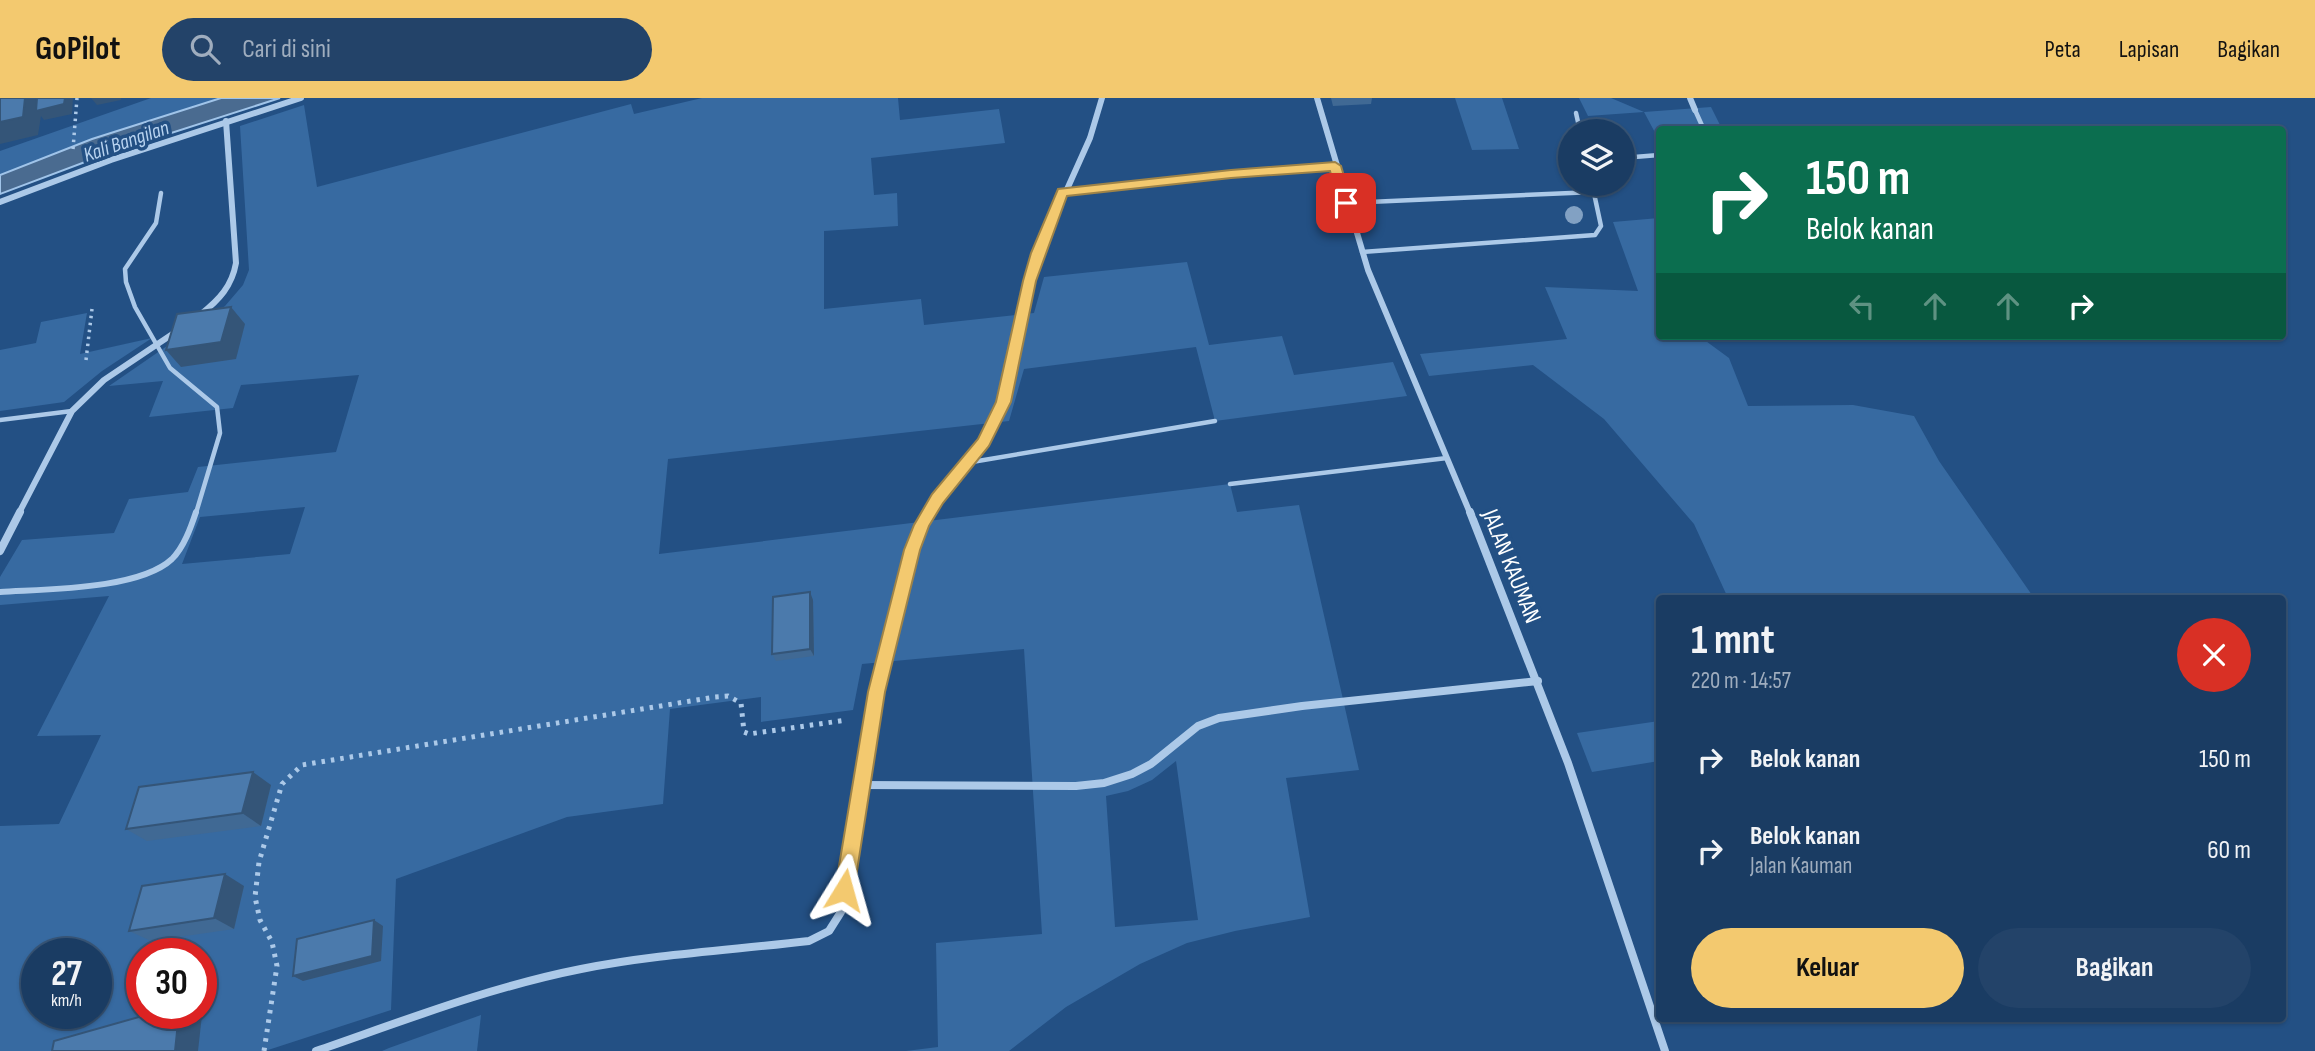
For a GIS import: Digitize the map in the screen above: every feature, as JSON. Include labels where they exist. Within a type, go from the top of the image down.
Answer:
[{"type":"street","points":[[0,202],[226,121],[301,98]]},
{"type":"street","points":[[316,1051],[551,975],[610,964],[809,941],[824,936],[835,927],[841,912],[872,716],[912,550],[937,498],[983,442],[1003,402],[1038,253],[1063,192],[1089,142],[1102,98]]},
{"type":"street","name":"JALAN KAUMAN","points":[[1317,98],[1362,252],[1538,681],[1611,882],[1665,1051]]},
{"type":"street","points":[[1690,98],[1695,110]]},
{"type":"street","points":[[193,320],[226,293],[234,279],[236,263],[226,121]]},
{"type":"street","points":[[0,551],[72,411],[82,399],[182,328]]},
{"type":"street","points":[[860,785],[1076,786],[1104,783],[1132,774],[1151,764],[1198,726],[1219,718],[1538,681]]},
{"type":"lane","points":[[1695,110],[1702,126]]},
{"type":"lane","points":[[1576,113],[1577,119]]},
{"type":"lane","points":[[1635,157],[1656,155]]},
{"type":"lane","points":[[1063,192],[1335,166]]},
{"type":"lane","points":[[0,592],[138,577],[162,567],[173,558],[181,546],[220,433],[220,418],[217,407],[170,368],[135,307],[126,282],[125,269],[156,223],[161,193]]},
{"type":"lane","points":[[1346,203],[1558,193]]},
{"type":"lane","points":[[1362,252],[1588,237],[1595,235],[1601,226],[1595,196]]},
{"type":"lane","points":[[0,420],[72,411]]},
{"type":"lane","points":[[966,463],[1215,421]]},
{"type":"lane","points":[[1230,484],[1447,458]]},
{"type":"path","points":[[74,142],[77,98]]},
{"type":"path","points":[[82,399],[92,309]]},
{"type":"path","points":[[264,1051],[277,966],[272,942],[260,920],[255,897],[259,862],[282,784],[291,772],[302,765],[715,697],[728,696],[741,703],[741,725],[744,732],[749,734],[872,716]]},
{"type":"shaded area","points":[[151,98],[221,98],[92,139],[0,175],[0,151]]},
{"type":"shaded area","points":[[702,98],[898,98],[900,120],[999,109],[1005,143],[871,158],[874,195],[897,193],[898,226],[824,231],[824,309],[921,299],[924,325],[1034,313],[1044,277],[1187,262],[1209,345],[1282,336],[1294,375],[1393,362],[1407,396],[1215,421],[1196,347],[1024,369],[1009,421],[668,459],[659,554],[1230,484],[1237,512],[1299,505],[1359,770],[1286,778],[1310,917],[1187,943],[1140,964],[1066,1007],[1009,1051],[906,1051],[938,1047],[936,943],[1042,934],[1024,649],[862,664],[853,710],[761,722],[761,697],[670,709],[663,804],[567,817],[396,879],[391,1010],[265,1051],[0,1051],[0,826],[59,824],[101,735],[37,736],[109,596],[0,605],[0,577],[22,540],[114,533],[129,499],[188,492],[198,467],[336,452],[359,375],[241,385],[233,408],[149,417],[163,381],[109,386],[225,306],[243,285],[249,270],[240,126],[304,105],[317,187],[631,104],[634,114]],"holes":[[[305,507],[290,554],[182,564],[200,517]],[[1176,761],[1198,920],[1115,927],[1106,796],[1128,791],[1152,780]]]},
{"type":"shaded area","points":[[1455,98],[1502,98],[1519,149],[1472,150]]},
{"type":"shaded area","points":[[1579,98],[1611,98],[1644,112],[1588,116]]},
{"type":"shaded area","points":[[1711,107],[1720,126],[1656,126],[1656,134],[1644,112]]},
{"type":"shaded area","points":[[1656,218],[1656,340],[1704,340],[1729,358],[1748,406],[1853,405],[1914,416],[1939,461],[2032,595],[1727,595],[1694,524],[1604,419],[1533,365],[1429,376],[1420,354],[1567,339],[1545,287],[1638,291],[1613,222]]},
{"type":"shaded area","points":[[87,313],[80,354],[152,338],[102,371],[64,402],[0,411],[0,350],[36,343],[41,322]]},
{"type":"shaded area","points":[[1656,721],[1656,761],[1592,772],[1577,733]]},
{"type":"shaded area","points":[[481,1015],[477,1051],[382,1051],[389,1048]]},
{"type":"water","name":"Kali Bangilan","points":[[221,98],[280,98],[109,153],[0,194],[0,175],[92,139]]},
{"type":"building","points":[[0,98],[25,98],[23,117],[0,122]]},
{"type":"building","points":[[37,98],[65,98],[64,104],[36,111]]},
{"type":"building","points":[[231,307],[221,342],[166,350],[177,314]]},
{"type":"building","points":[[810,592],[810,649],[772,654],[773,597]]},
{"type":"building","points":[[253,772],[242,813],[126,829],[139,787]]},
{"type":"building","points":[[225,874],[214,918],[129,931],[142,886]]},
{"type":"building","points":[[374,920],[372,956],[293,976],[297,939]]},
{"type":"building","points":[[126,1021],[126,1029],[177,1029],[175,1051],[52,1051],[54,1041],[96,1029],[112,1029],[112,1025]]},
{"type":"route","points":[[844,890],[877,692],[902,581],[922,525],[937,498],[983,442],[995,423],[1012,371],[1038,253],[1063,192],[1335,166],[1346,203]]}]
